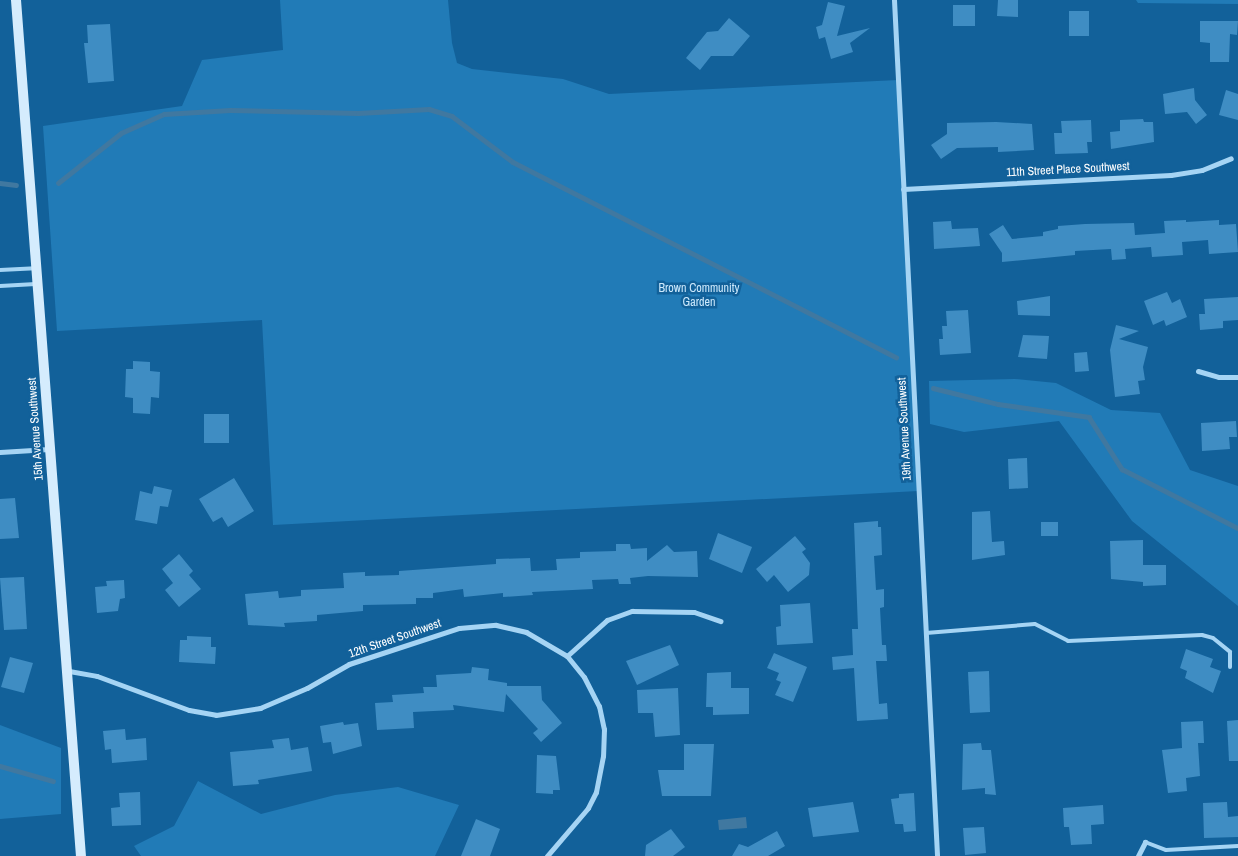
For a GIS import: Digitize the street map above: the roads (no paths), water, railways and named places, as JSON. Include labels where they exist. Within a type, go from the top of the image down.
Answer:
[{"type":"street","name":"15th Avenue Southwest","points":[[16,0],[49,449],[69,671],[81,856]]},
{"type":"street","name":"19th Avenue Southwest","points":[[894,0],[937,856]]},
{"type":"street","name":"11th Street Place Southwest","points":[[903,189],[1171,175],[1202,170],[1231,158]]},
{"type":"street","points":[[1198,371],[1219,377],[1238,377]]},
{"type":"street","points":[[0,452],[49,449]]},
{"type":"street","points":[[567,656],[607,620],[632,612],[685,611],[710,616],[720,621]]},
{"type":"street","name":"12th Street Southwest","points":[[69,671],[97,676],[189,710],[216,715],[260,708],[307,688],[349,664],[459,628],[507,627],[547,642],[567,656],[584,677],[599,706],[604,729],[600,777],[588,808],[547,856]]},
{"type":"street","points":[[1138,856],[1145,842]]},
{"type":"lane","points":[[0,270],[35,268]]},
{"type":"lane","points":[[0,286],[36,284]]},
{"type":"lane","points":[[926,633],[1035,624],[1068,641],[1202,635],[1213,638],[1230,652],[1230,667]]},
{"type":"lane","points":[[1145,842],[1166,850],[1238,846]]},
{"type":"waterway","points":[[58,183],[121,133],[164,114],[230,110],[358,113],[429,109],[452,116],[513,162],[896,357]]},
{"type":"waterway","points":[[0,183],[16,185]]},
{"type":"waterway","points":[[933,388],[998,404],[1089,417],[1122,469],[1238,528]]},
{"type":"waterway","points":[[0,766],[53,781]]},
{"type":"park label","name":"Brown Community Garden","points":[[699,296]]}]
